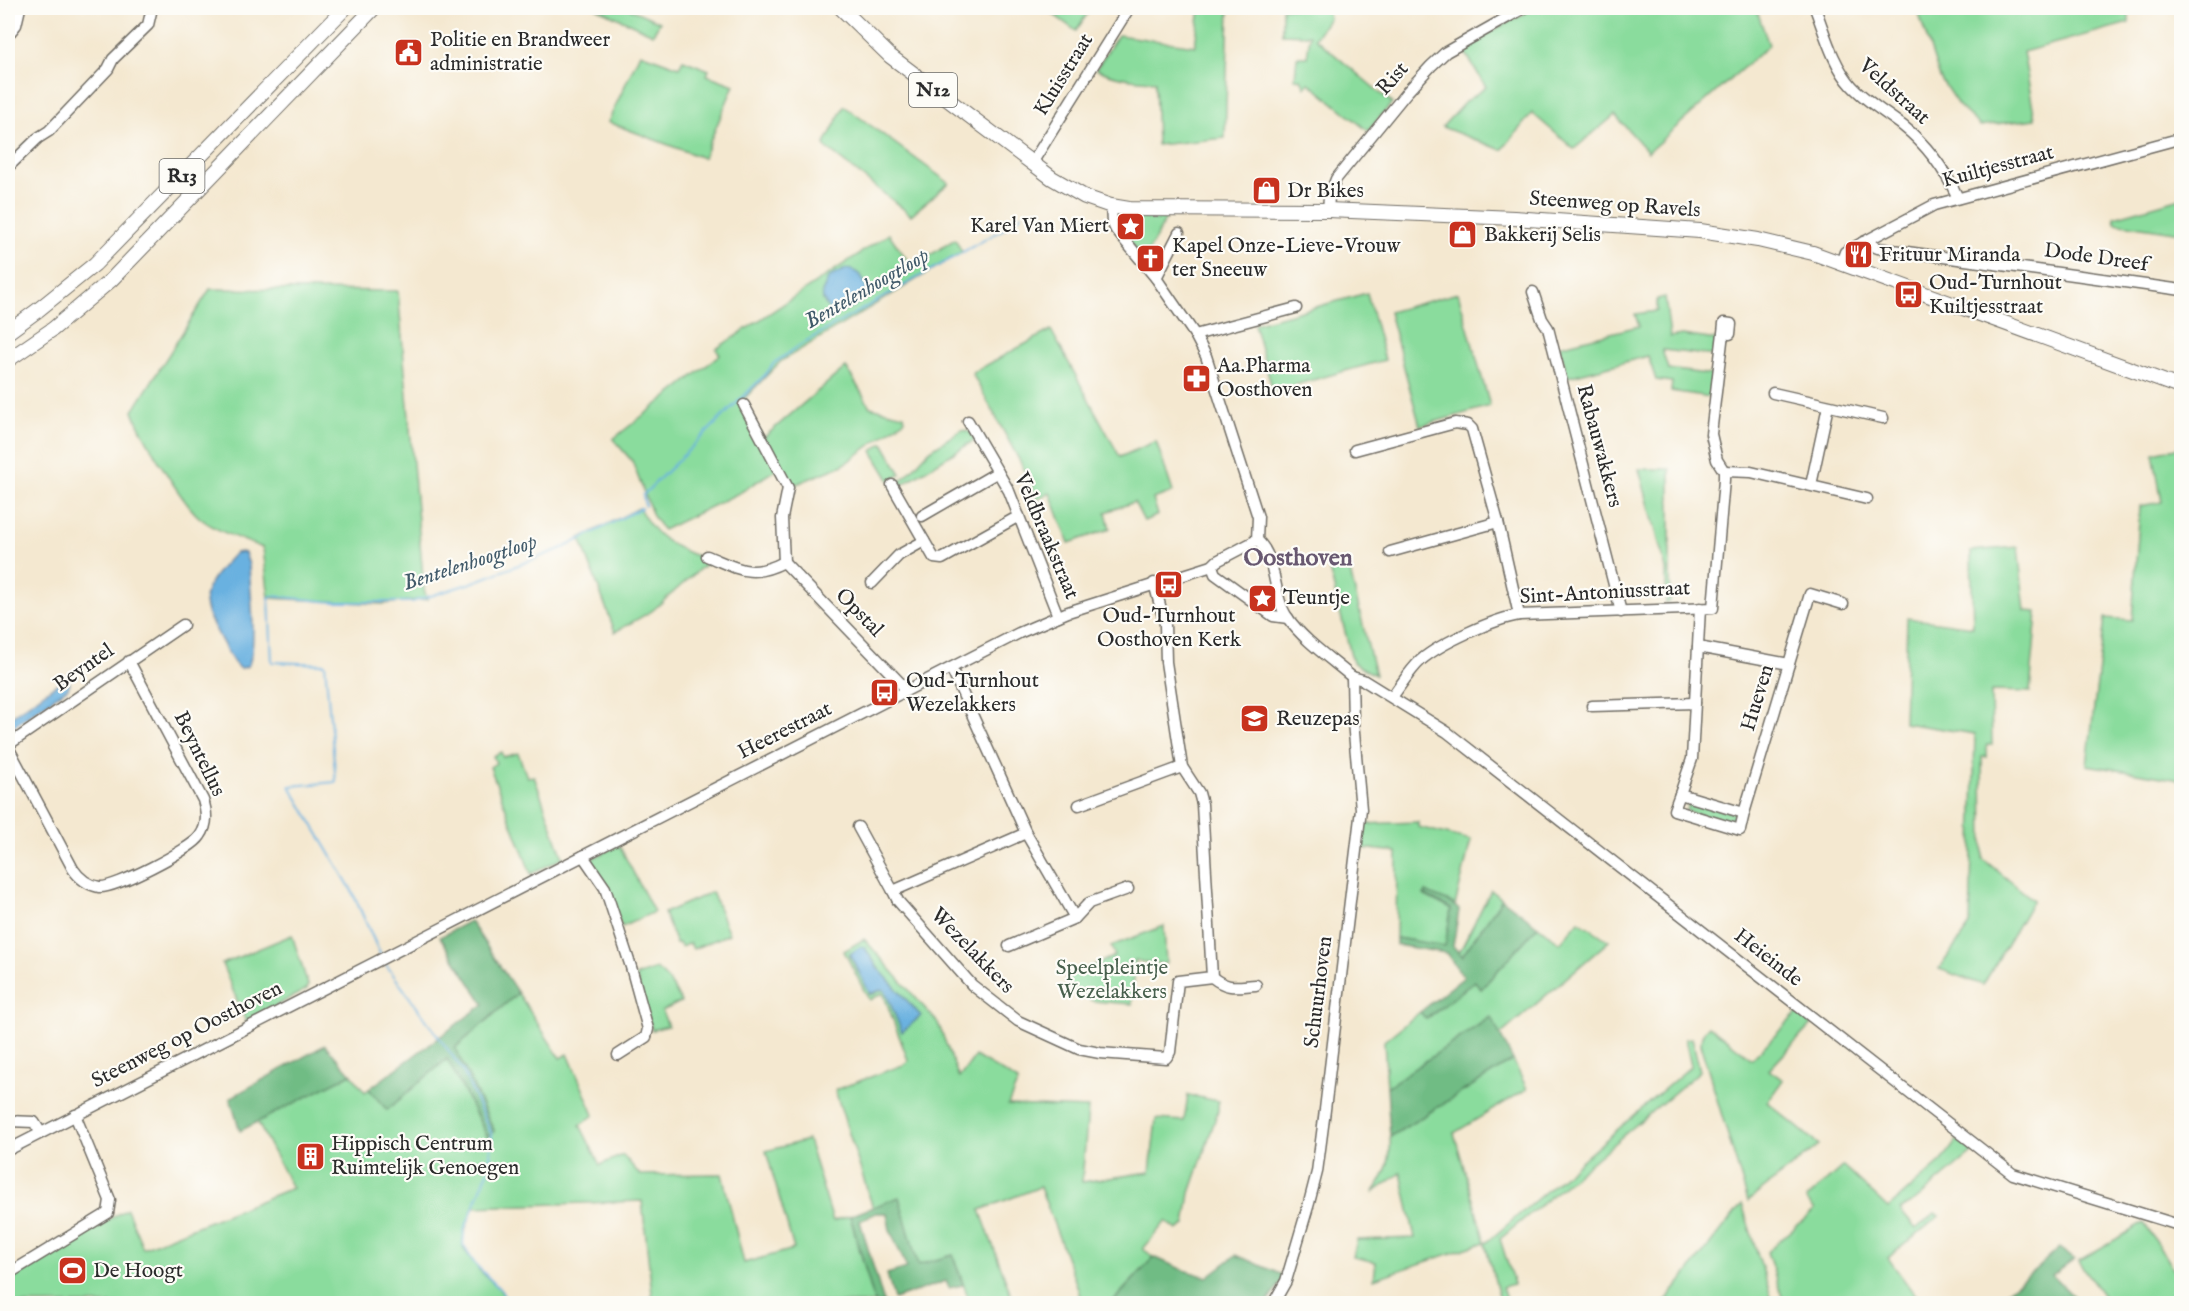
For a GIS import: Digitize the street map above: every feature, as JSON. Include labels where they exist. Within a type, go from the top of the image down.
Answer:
[{"type":"main road","name":"R13","points":[[8,332],[95,264],[345,8]]},
{"type":"main road","name":"R13","points":[[8,360],[53,329],[111,280],[374,8]]},
{"type":"main road","name":"N12","points":[[842,8],[890,56],[1032,164]]},
{"type":"main road","name":"Steenweg op Ravels","points":[[1032,164],[1077,194],[1111,206],[1129,209],[1328,210],[1495,217],[1700,231],[1788,246],[1841,263],[2181,388]]},
{"type":"street","points":[[8,36],[16,25],[20,8]]},
{"type":"street","points":[[8,167],[38,138],[49,131],[108,69],[113,59],[148,25],[152,8]]},
{"type":"street","name":"Kluisstraat","points":[[1032,164],[1129,8]]},
{"type":"street","name":"Rist","points":[[1328,210],[1329,197],[1336,179],[1431,66],[1446,52],[1524,8]]},
{"type":"street","name":"Veldstraat","points":[[1815,8],[1840,69],[1864,97],[1904,127],[1930,152],[1949,178],[1958,198]]},
{"type":"street","name":"Kuiltjesstraat","points":[[1841,263],[1845,252],[1934,205],[2181,138]]},
{"type":"street","points":[[1111,206],[1112,222],[1116,230],[1156,278],[1195,335],[1211,370],[1258,517],[1257,540],[1266,552],[1288,618],[1273,616],[1215,574],[1212,566]]},
{"type":"street","points":[[1156,278],[1179,233]]},
{"type":"street","name":"Dode Dreef","points":[[1863,242],[1878,248],[2181,290]]},
{"type":"street","name":"Rabauwakkers","points":[[1533,292],[1542,319],[1548,328],[1621,612]]},
{"type":"street","points":[[1195,335],[1296,308]]},
{"type":"street","name":"Sint-Antoniusstraat","points":[[1392,697],[1424,658],[1500,619],[1519,615],[1713,608],[1724,471],[1717,460],[1711,434],[1723,333]]},
{"type":"street","points":[[1773,393],[1883,418]]},
{"type":"street","points":[[707,556],[741,570],[753,572],[764,571],[784,562],[782,518],[788,488],[744,405]]},
{"type":"street","points":[[1811,484],[1828,406]]},
{"type":"street","name":"Veldbraakstraat","points":[[968,421],[1009,491],[1058,616]]},
{"type":"street","points":[[1355,450],[1455,423],[1468,425],[1475,437],[1498,522],[1519,615]]},
{"type":"street","points":[[1724,471],[1751,472],[1811,484],[1867,499]]},
{"type":"street","name":"Veldbraakstraat","points":[[922,516],[998,472]]},
{"type":"street","points":[[892,485],[933,558],[942,559],[1018,516]]},
{"type":"street","points":[[1390,552],[1498,522]]},
{"type":"street","name":"Heerestraat","points":[[386,957],[1018,633],[1058,616],[1212,566],[1216,561],[1257,540]]},
{"type":"street","points":[[872,583],[899,555],[924,541]]},
{"type":"street","name":"Opstal","points":[[784,562],[907,690]]},
{"type":"street","points":[[1154,583],[1165,624],[1166,662],[1182,767],[1199,793],[1203,804],[1212,977]]},
{"type":"street","name":"Hueven","points":[[1680,794],[1674,810],[1740,831],[1789,664],[1805,592],[1843,604]]},
{"type":"street","points":[[1700,608],[1692,759],[1680,794],[1744,813]]},
{"type":"street","name":"Heieinde","points":[[1288,618],[1352,677],[1363,680],[1447,732],[2013,1174],[2181,1226]]},
{"type":"street","name":"Beyntel","points":[[8,746],[183,625]]},
{"type":"street","points":[[1698,647],[1789,664]]},
{"type":"street","name":"Beyntellus","points":[[8,746],[73,869],[86,882],[97,887],[113,885],[194,843],[205,826],[205,805],[129,661]]},
{"type":"street","points":[[951,668],[1026,833],[1075,918]]},
{"type":"street","name":"Schuurhoven","points":[[1273,1304],[1286,1281],[1317,1172],[1325,1111],[1361,809],[1353,722],[1352,677]]},
{"type":"street","points":[[1592,706],[1695,703]]},
{"type":"street","points":[[1079,805],[1182,767]]},
{"type":"street","name":"Wezelakkers","points":[[858,827],[898,901],[972,985],[1018,1021],[1079,1049],[1100,1053],[1166,1058],[1170,1052],[1178,981],[1212,977],[1222,985],[1230,987],[1256,985]]},
{"type":"street","name":"Wezelakkers","points":[[892,891],[1026,833]]},
{"type":"street","points":[[583,856],[605,888],[631,967],[648,1029],[646,1037],[618,1055]]},
{"type":"street","name":"Wezelakkers","points":[[1009,946],[1075,918],[1089,903],[1128,889]]},
{"type":"street","name":"Steenweg op Oosthoven","points":[[8,1150],[386,957]]},
{"type":"street","points":[[8,1274],[108,1213],[110,1200],[75,1115]]},
{"type":"street","points":[[8,1121],[34,1122],[41,1133]]},
{"type":"green space","points":[[596,8],[628,8],[660,22],[653,34]]},
{"type":"green space","points":[[1058,8],[1091,8],[1076,31],[1053,14]]},
{"type":"green space","points":[[1200,8],[1229,8],[1225,138],[1157,145],[1155,81],[1110,75],[1096,69],[1118,35],[1195,46]]},
{"type":"green space","points":[[1282,8],[1327,8],[1329,18],[1315,38],[1392,103],[1368,131],[1309,83],[1305,87],[1301,79],[1295,78],[1297,57],[1307,57],[1310,35],[1282,34]]},
{"type":"green space","points":[[1535,8],[1756,8],[1769,45],[1648,152],[1615,115],[1574,149],[1532,113],[1502,150],[1442,127],[1465,102],[1486,87],[1462,47]]},
{"type":"green space","points":[[1917,8],[2129,8],[2129,23],[2023,52],[2035,119],[1980,126],[1958,105],[1940,78]]},
{"type":"green space","points":[[640,53],[679,67],[683,60],[709,70],[707,75],[734,85],[703,158],[608,122]]},
{"type":"green space","points":[[844,106],[949,183],[911,215],[824,146]]},
{"type":"green space","points":[[2181,198],[2181,233],[2115,223],[2114,217]]},
{"type":"green space","points":[[1125,217],[1166,218],[1150,249],[1142,257],[1122,231],[1122,221]]},
{"type":"green space","points":[[889,234],[912,267],[955,239],[962,252],[781,361],[742,401],[763,438],[846,367],[870,407],[904,415],[905,420],[843,465],[794,485],[781,466],[741,492],[663,530],[653,516],[632,461],[613,439],[720,355],[716,349]]},
{"type":"green space","points":[[210,289],[398,291],[424,589],[427,599],[383,604],[269,598],[263,548],[207,523],[192,510],[183,498],[153,451],[133,411]]},
{"type":"green space","points":[[1367,293],[1385,360],[1273,391],[1254,324]]},
{"type":"green space","points":[[1458,293],[1490,406],[1420,426],[1389,312]]},
{"type":"green space","points":[[1665,297],[1670,337],[1682,335],[1716,340],[1715,356],[1662,350],[1668,369],[1713,375],[1710,397],[1671,391],[1672,382],[1656,380],[1648,356],[1568,377],[1559,346],[1639,326],[1635,314],[1657,311],[1657,299]]},
{"type":"green space","points":[[1051,330],[1120,457],[1156,441],[1173,492],[1153,499],[1158,515],[1144,521],[1134,502],[1106,512],[1110,529],[1069,543],[1050,493],[1036,500],[1030,480],[972,373]]},
{"type":"green space","points":[[961,430],[969,431],[975,440],[898,487],[896,484],[929,451]]},
{"type":"green space","points":[[883,443],[901,474],[890,481],[872,451]]},
{"type":"green space","points":[[2182,447],[2181,780],[2087,765],[2105,618],[2132,620],[2140,506],[2162,502],[2153,453]]},
{"type":"green space","points":[[1639,469],[1670,469],[1670,602],[1666,603],[1666,569]]},
{"type":"green space","points":[[639,508],[660,536],[676,547],[709,561],[652,611],[615,632],[580,538]]},
{"type":"green space","points":[[2018,547],[2025,611],[2037,612],[2030,692],[1991,691],[1992,745],[1987,745],[1987,757],[1982,757],[1983,859],[2033,900],[1983,985],[1939,969],[1970,925],[1975,734],[1904,723],[1907,618],[1973,627],[1971,551]]},
{"type":"green space","points":[[1347,559],[1375,675],[1353,663],[1328,565]]},
{"type":"green space","points":[[501,752],[503,757],[518,753],[527,777],[534,776],[563,858],[531,874],[490,767],[496,763],[493,756]]},
{"type":"green space","points":[[1690,800],[1734,813],[1730,825],[1686,811]]},
{"type":"green space","points":[[1418,822],[1418,827],[1471,840],[1455,906],[1425,892],[1425,896],[1451,909],[1445,947],[1396,938],[1397,852],[1362,848],[1364,824]]},
{"type":"green space","points":[[619,845],[654,912],[622,927],[591,859]]},
{"type":"green space","points":[[1491,890],[1502,899],[1462,957],[1459,953]]},
{"type":"green space","points":[[712,892],[729,934],[693,949],[690,943],[681,947],[679,943],[676,944],[664,913]]},
{"type":"green space","points":[[1425,892],[1452,903],[1459,910],[1453,946],[1462,956],[1502,899],[1538,926],[1481,989],[1475,981],[1426,1019],[1420,1012],[1464,977],[1446,953],[1396,945],[1396,938],[1445,946],[1451,909],[1424,895]]},
{"type":"green space","points":[[470,921],[518,993],[455,1048],[494,1131],[488,1137],[447,1059],[387,1110],[369,1089],[484,1004],[440,937]]},
{"type":"green space","points":[[1579,921],[1609,941],[1500,1035],[1490,1017],[1387,1087],[1384,1041],[1420,1012],[1427,1019],[1475,981],[1481,989],[1538,926],[1560,943]]},
{"type":"green space","name":"Speelpleintje Wezelakkers","points":[[1164,926],[1166,964],[1135,961],[1132,1004],[1093,1001],[1065,988],[1066,977],[1115,956],[1111,946]]},
{"type":"green space","points":[[292,935],[308,985],[307,989],[246,1022],[222,964]]},
{"type":"green space","points":[[864,939],[938,1023],[959,1078],[975,1056],[1018,1081],[1008,1105],[1088,1108],[1082,1182],[1150,1172],[1156,1119],[1184,1121],[1188,1095],[1218,1101],[1218,1111],[1190,1193],[1185,1225],[1177,1230],[1166,1221],[1143,1249],[1154,1257],[1111,1303],[1080,1303],[1079,1291],[1040,1187],[980,1210],[1014,1303],[970,1303],[953,1255],[918,1265],[899,1198],[873,1208],[835,1090],[906,1064],[908,1060],[883,993],[869,1000],[844,951]],"holes":[[[865,948],[878,968],[885,991],[883,989],[870,994],[850,954]]]},
{"type":"green space","points":[[656,969],[668,980],[681,1002],[662,1011],[668,1026],[652,1030],[636,976]]},
{"type":"green space","points":[[518,993],[560,1058],[568,1054],[594,1115],[580,1125],[600,1165],[623,1155],[640,1175],[722,1174],[744,1263],[794,1249],[766,1151],[808,1140],[833,1221],[850,1216],[875,1303],[653,1303],[642,1201],[473,1207],[463,1237],[463,1248],[480,1271],[499,1288],[505,1303],[8,1304],[8,1280],[42,1257],[127,1209],[143,1248],[292,1188],[257,1121],[351,1074],[365,1092],[369,1089],[387,1110],[447,1059],[487,1136],[494,1130],[455,1048]]},
{"type":"green space","points":[[1797,1013],[1812,1024],[1769,1070],[1783,1080],[1767,1102],[1819,1145],[1748,1201],[1701,1047],[1702,1038],[1709,1026],[1752,1059]]},
{"type":"green space","points":[[1491,1017],[1513,1060],[1390,1137],[1387,1087]]},
{"type":"green space","points":[[1692,1038],[1700,1071],[1500,1239],[1514,1284],[1502,1287],[1507,1303],[1501,1303],[1485,1244],[1691,1066],[1685,1039]]},
{"type":"green space","points":[[325,1045],[351,1074],[240,1131],[230,1098]]},
{"type":"green space","points":[[1513,1060],[1527,1089],[1454,1133],[1485,1242],[1374,1279],[1376,1262],[1353,1257],[1357,1240],[1415,1238],[1401,1173],[1373,1193],[1387,1167],[1390,1137]]},
{"type":"green space","points":[[1957,1140],[1973,1152],[1916,1200],[1900,1210],[1916,1229],[1935,1213],[1939,1216],[1888,1258],[1915,1295],[1904,1303],[1784,1303],[1767,1252],[1815,1210],[1806,1199],[1843,1166],[1888,1208],[1942,1161]]},
{"type":"green space","points":[[899,1197],[918,1265],[953,1255],[963,1285],[949,1288],[946,1281],[894,1299],[887,1274],[907,1268],[890,1230],[887,1213],[876,1213],[860,1221],[884,1303],[875,1303],[850,1216]]},
{"type":"green space","points":[[1742,1204],[1773,1303],[1664,1303]]},
{"type":"green space","points":[[2144,1223],[2181,1282],[2181,1303],[2108,1303],[2078,1261]]},
{"type":"green space","points":[[2059,1248],[2074,1259],[2052,1275],[2080,1303],[1993,1303],[2037,1268]]},
{"type":"green space","points":[[1236,1255],[1285,1276],[1267,1303],[1111,1304],[1154,1257],[1183,1270],[1207,1277]]},
{"type":"water","points":[[846,269],[856,272],[862,278],[867,296],[853,307],[837,313],[829,310],[823,300],[822,292],[829,277]]},
{"type":"water","points":[[235,553],[245,553],[249,565],[253,646],[248,666],[240,669],[231,659],[210,620],[205,600],[213,578]]},
{"type":"water","points":[[67,680],[70,683],[68,688],[8,730],[8,719],[61,681]]},
{"type":"water","points":[[860,947],[865,948],[878,968],[921,1016],[902,1032],[885,991],[883,989],[870,994],[850,954]]},
{"type":"waterway","name":"Bentelenhoogtloop","points":[[645,506],[643,495],[766,374],[774,363],[808,340],[1007,227],[1022,214]]},
{"type":"waterway","name":"Bentelenhoogtloop","points":[[381,956],[351,889],[290,786],[336,782],[325,664],[272,662],[269,598],[271,596],[333,602],[412,602],[471,583],[563,548],[641,508]]},
{"type":"waterway","name":"Bentelenhoogtloop","points":[[384,962],[462,1069],[492,1135],[489,1169],[464,1231],[463,1245],[475,1264],[502,1291],[506,1304]]},
{"type":"place","name":"Politie en Brandweer administratie","points":[[409,52]]},
{"type":"place","name":"Dr Bikes","points":[[1266,191]]},
{"type":"place","name":"Karel Van Miert","points":[[1130,226]]},
{"type":"place","name":"Bakkerij Selis","points":[[1463,235]]},
{"type":"place","name":"Frituur Miranda","points":[[1858,255]]},
{"type":"place","name":"Kapel Onze-Lieve-Vrouw ter Sneeuw","points":[[1151,258]]},
{"type":"place","name":"Oud-Turnhout Kuiltjesstraat","points":[[1908,295]]},
{"type":"place","name":"Aa.Pharma Oosthoven","points":[[1196,378]]},
{"type":"place","name":"Oud-Turnhout Oosthoven Kerk","points":[[1169,585]]},
{"type":"place","name":"Teuntje","points":[[1262,598]]},
{"type":"place","name":"Oud-Turnhout Wezelakkers","points":[[885,693]]},
{"type":"place","name":"Reuzepas","points":[[1255,719]]},
{"type":"place","name":"Hippisch Centrum Ruimtelijk Genoegen","points":[[310,1156]]},
{"type":"place","name":"De Hoogt","points":[[72,1271]]},
{"type":"district","name":"Oosthoven","points":[[1298,558]]}]
